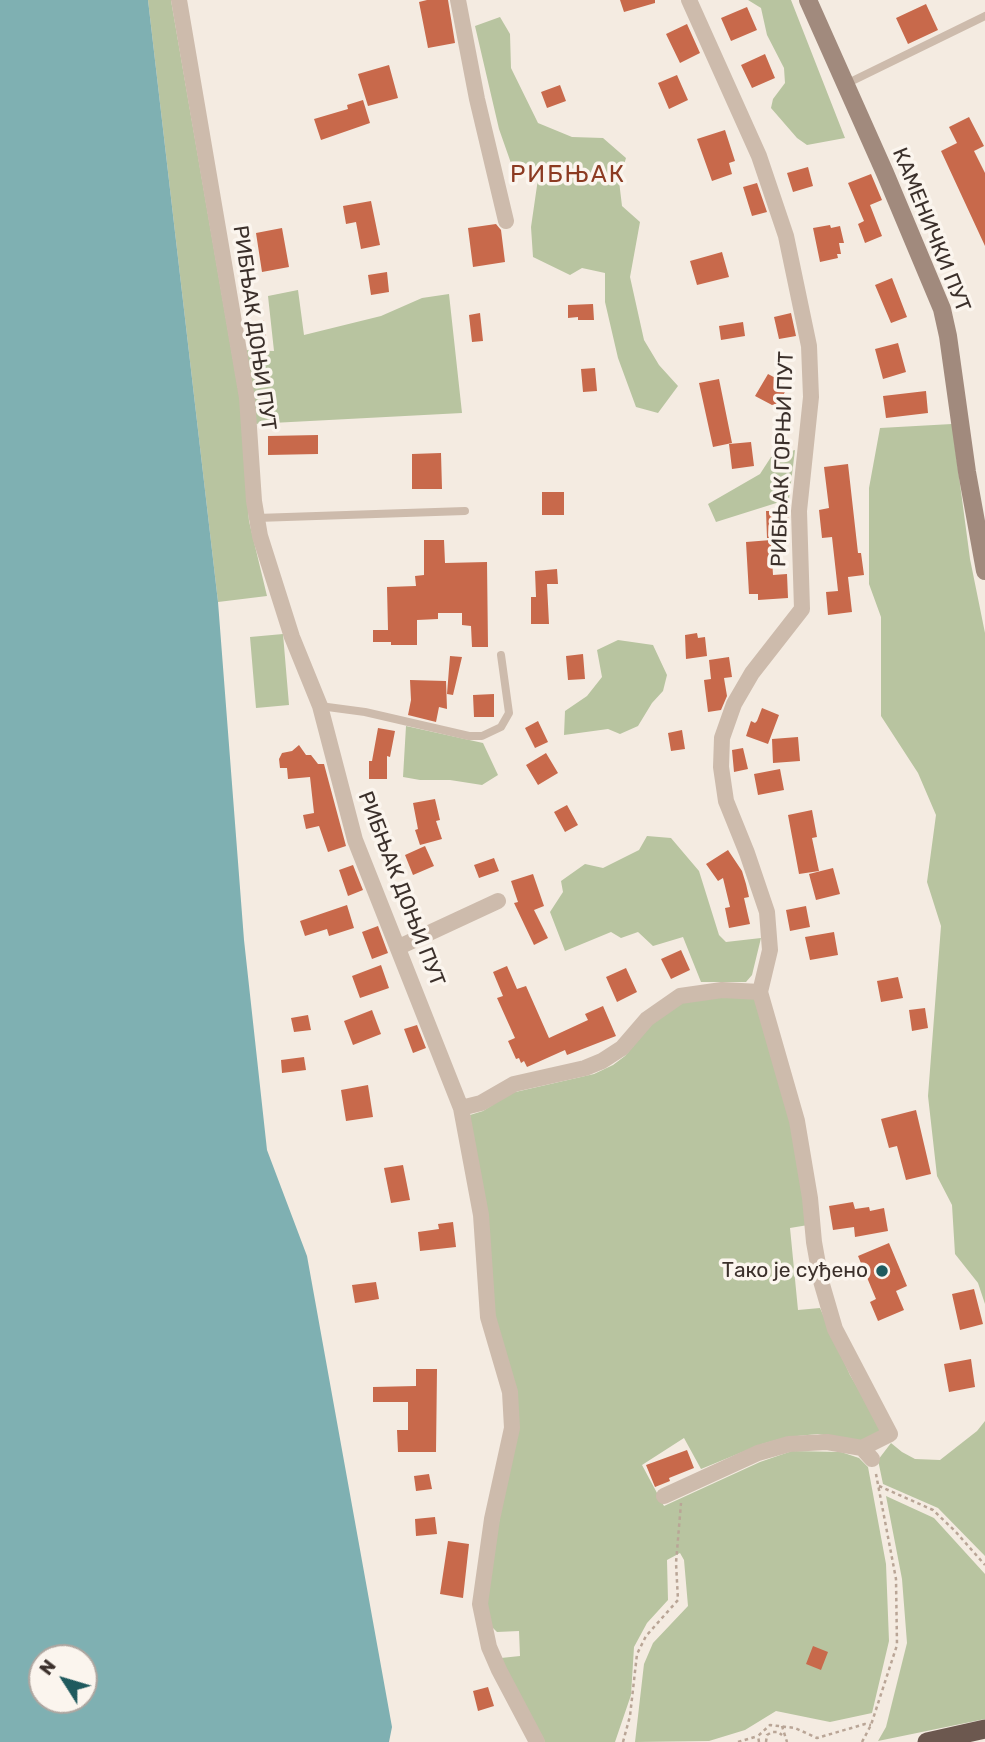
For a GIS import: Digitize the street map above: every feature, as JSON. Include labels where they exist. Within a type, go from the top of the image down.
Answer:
[{"type":"highway","points":[[927,1742],[985,1730]]},
{"type":"main road","name":"КАМЕНИЧКИ ПУТ","points":[[808,0],[942,309],[985,569]]},
{"type":"street","name":"РИБЊАК ДОЊИ ПУТ","points":[[179,0],[243,373],[257,518],[274,585],[320,706],[355,840],[461,1108],[481,1215],[488,1317],[510,1392],[512,1428],[492,1519],[480,1604],[489,1647],[537,1742]]},
{"type":"street","points":[[458,0],[477,99],[506,221]]},
{"type":"street","name":"РИБЊАК ГОРЊИ ПУТ","points":[[688,0],[759,156],[786,236],[809,346],[811,397],[799,511],[802,609],[752,673],[734,704],[722,738],[722,767],[726,801],[767,912],[770,950],[760,992],[797,1121],[821,1281],[835,1329],[890,1434],[867,1454]]},
{"type":"street","points":[[399,947],[498,901]]},
{"type":"street","points":[[461,1108],[481,1103],[514,1084],[585,1068],[602,1061],[622,1048],[647,1019],[680,996],[722,990],[760,992]]},
{"type":"street","points":[[664,1496],[758,1454],[789,1444],[827,1442],[867,1454]]},
{"type":"lane","points":[[846,84],[985,16]]},
{"type":"lane","points":[[257,518],[465,511]]},
{"type":"lane","points":[[320,706],[365,712],[469,736],[482,736],[501,727],[509,713],[501,655]]},
{"type":"path","points":[[862,1742],[871,1725],[897,1645],[896,1579],[879,1486],[867,1454]]},
{"type":"path","points":[[879,1486],[933,1510],[985,1564]]},
{"type":"path","points":[[622,1742],[630,1716],[637,1654],[646,1636],[678,1600],[676,1563],[682,1487]]},
{"type":"path","points":[[738,1742],[758,1736],[770,1725],[795,1728],[817,1738],[865,1724],[871,1725]]},
{"type":"path","points":[[782,1726],[786,1740]]},
{"type":"path","points":[[766,1742],[767,1735],[772,1732],[782,1735]]},
{"type":"path","points":[[758,1736],[759,1742]]},
{"type":"green space","points":[[148,0],[171,0],[240,400],[249,521],[267,596],[218,602]]},
{"type":"green space","points":[[748,0],[791,0],[845,138],[807,145],[797,138],[771,108],[773,99],[785,83],[784,68],[767,35],[761,8]]},
{"type":"green space","points":[[500,17],[510,34],[511,68],[538,123],[572,137],[603,138],[626,158],[619,181],[622,206],[640,222],[630,277],[644,340],[659,365],[678,386],[658,413],[636,407],[618,358],[605,302],[605,273],[582,268],[570,275],[533,257],[531,227],[539,172],[512,166],[499,129],[475,26]]},
{"type":"green space","points":[[298,290],[304,335],[381,316],[422,298],[449,294],[462,413],[253,424],[243,350],[274,351],[268,296]]},
{"type":"green space","points":[[952,424],[970,559],[985,633],[985,1304],[978,1283],[955,1254],[952,1205],[937,1176],[928,1096],[941,926],[927,882],[936,815],[918,773],[881,716],[881,617],[869,584],[869,488],[880,428]]},
{"type":"green space","points":[[795,450],[789,499],[716,522],[708,504],[760,474],[771,457]]},
{"type":"green space","points":[[283,634],[289,705],[256,708],[250,637]]},
{"type":"green space","points":[[618,640],[653,645],[667,675],[663,691],[638,726],[620,734],[608,729],[564,735],[565,711],[587,696],[602,677],[597,650]]},
{"type":"green space","points":[[406,726],[483,743],[498,775],[482,785],[403,777]]},
{"type":"green space","points":[[647,836],[671,838],[699,871],[719,935],[726,942],[761,938],[752,975],[746,982],[701,982],[683,937],[653,946],[638,932],[621,938],[611,932],[565,951],[550,912],[563,892],[561,881],[585,864],[603,868],[639,850]]},
{"type":"green space","points":[[715,996],[755,998],[790,1119],[808,1225],[790,1228],[798,1310],[820,1308],[850,1375],[881,1431],[864,1442],[818,1434],[787,1437],[762,1444],[701,1469],[684,1438],[642,1465],[664,1506],[760,1462],[792,1451],[841,1452],[859,1458],[868,1467],[886,1564],[889,1641],[872,1713],[830,1722],[776,1711],[745,1730],[709,1741],[635,1742],[644,1664],[653,1643],[688,1606],[684,1560],[680,1553],[667,1560],[668,1600],[647,1623],[634,1647],[631,1695],[615,1742],[545,1742],[502,1664],[501,1658],[520,1656],[519,1631],[497,1632],[489,1624],[485,1600],[511,1455],[470,1115],[483,1111],[511,1093],[594,1074],[613,1065],[625,1056],[651,1025],[682,1002]]},
{"type":"green space","points":[[985,1421],[985,1556],[938,1508],[883,1484],[878,1460],[891,1443],[915,1459],[940,1460],[977,1431]]},
{"type":"green space","points":[[886,1496],[934,1518],[985,1574],[985,1719],[878,1741],[886,1727],[907,1643],[902,1579]]},
{"type":"water","points":[[0,0],[148,0],[218,602],[244,940],[267,1150],[307,1256],[392,1727],[389,1742],[0,1742]]},
{"type":"building","points":[[448,0],[455,43],[428,48],[419,2]]},
{"type":"building","points":[[620,0],[655,0],[655,3],[624,12]]},
{"type":"building","points":[[926,4],[938,30],[908,44],[896,18]]},
{"type":"building","points":[[747,7],[757,30],[731,41],[721,18]]},
{"type":"building","points":[[687,24],[700,53],[680,63],[666,34]]},
{"type":"building","points":[[765,54],[775,78],[752,88],[741,65]]},
{"type":"building","points":[[389,65],[398,98],[368,106],[358,74]]},
{"type":"building","points":[[677,75],[688,100],[669,109],[658,83]]},
{"type":"building","points":[[560,85],[566,101],[547,108],[541,92]]},
{"type":"building","points":[[363,100],[370,123],[321,140],[314,119],[348,109],[347,105]]},
{"type":"building","points":[[969,117],[984,146],[974,151],[985,173],[985,246],[941,151],[957,143],[949,127]]},
{"type":"building","points":[[725,130],[735,161],[729,163],[732,174],[712,181],[697,139]]},
{"type":"building","points":[[808,167],[813,186],[793,192],[787,173]]},
{"type":"building","points":[[871,174],[882,200],[870,205],[882,236],[865,243],[858,224],[864,221],[848,183]]},
{"type":"building","points":[[757,183],[767,212],[752,216],[743,187]]},
{"type":"building","points":[[371,201],[380,245],[361,249],[356,222],[346,224],[343,206]]},
{"type":"building","points":[[496,224],[501,230],[505,262],[473,267],[468,228]]},
{"type":"building","points":[[830,225],[831,228],[840,226],[844,243],[839,243],[841,254],[837,254],[838,258],[820,262],[813,228]]},
{"type":"building","points":[[282,228],[289,267],[262,272],[256,233]]},
{"type":"building","points":[[722,252],[729,277],[697,285],[690,261]]},
{"type":"building","points":[[387,272],[389,292],[371,295],[368,275]]},
{"type":"building","points":[[892,278],[907,317],[891,323],[875,285]]},
{"type":"building","points":[[593,304],[594,320],[568,318],[568,305]]},
{"type":"building","points":[[480,313],[483,341],[472,342],[469,315]]},
{"type":"building","points":[[791,313],[796,336],[779,339],[774,317]]},
{"type":"building","points":[[264,320],[266,340],[248,342],[245,322]]},
{"type":"building","points":[[743,322],[745,336],[721,340],[719,326]]},
{"type":"building","points":[[898,343],[906,372],[883,379],[875,349]]},
{"type":"building","points":[[595,368],[597,391],[583,392],[581,369]]},
{"type":"building","points":[[768,374],[783,382],[786,390],[779,403],[772,405],[755,396]]},
{"type":"building","points":[[719,379],[732,443],[713,447],[699,383]]},
{"type":"building","points":[[926,391],[928,413],[886,418],[883,396]]},
{"type":"building","points":[[318,435],[318,454],[268,455],[268,436]]},
{"type":"building","points":[[751,442],[754,466],[732,469],[729,444]]},
{"type":"building","points":[[441,453],[442,489],[412,489],[412,454]]},
{"type":"building","points":[[848,464],[858,553],[861,553],[864,575],[848,577],[852,612],[828,615],[826,592],[838,591],[832,537],[822,538],[819,510],[829,508],[824,467]]},
{"type":"building","points":[[542,492],[564,492],[564,515],[542,515]]},
{"type":"building","points":[[766,511],[788,511],[789,538],[767,538]]},
{"type":"building","points":[[424,540],[444,540],[445,563],[487,562],[488,647],[472,647],[471,626],[462,625],[462,613],[438,613],[438,619],[417,620],[417,645],[373,642],[373,630],[388,630],[387,587],[416,586],[415,576],[424,575]]},
{"type":"building","points":[[771,540],[773,575],[787,574],[788,598],[758,600],[758,594],[749,594],[746,542]]},
{"type":"building","points":[[557,569],[558,584],[547,584],[549,624],[531,624],[531,597],[536,597],[535,571]]},
{"type":"building","points":[[697,633],[698,638],[705,637],[707,656],[686,659],[685,635]]},
{"type":"building","points":[[583,654],[585,679],[568,680],[566,656]]},
{"type":"building","points":[[450,656],[462,657],[453,695],[447,694]]},
{"type":"building","points":[[729,657],[732,677],[724,678],[727,696],[721,710],[708,712],[704,680],[711,679],[709,660]]},
{"type":"building","points":[[410,680],[446,681],[447,709],[439,707],[436,722],[408,715],[411,700]]},
{"type":"building","points":[[494,694],[494,717],[474,717],[473,695]]},
{"type":"building","points":[[762,708],[779,715],[768,744],[746,736],[751,721],[757,721]]},
{"type":"building","points":[[538,721],[548,742],[535,748],[525,728]]},
{"type":"building","points":[[378,728],[395,731],[390,757],[387,756],[387,779],[369,779],[369,761],[372,761]]},
{"type":"building","points":[[682,730],[685,749],[671,751],[668,733]]},
{"type":"building","points":[[798,737],[800,761],[773,763],[772,739]]},
{"type":"building","points":[[299,745],[306,755],[311,755],[318,764],[324,764],[346,846],[328,852],[319,826],[306,829],[303,815],[314,813],[310,777],[288,779],[287,768],[280,768],[279,759],[282,753],[292,751]]},
{"type":"building","points":[[743,748],[748,769],[734,772],[732,750]]},
{"type":"building","points":[[546,753],[558,773],[538,785],[526,765]]},
{"type":"building","points":[[780,769],[784,790],[758,795],[754,774]]},
{"type":"building","points":[[435,799],[440,820],[436,821],[442,839],[420,845],[415,830],[418,829],[413,803]]},
{"type":"building","points":[[567,805],[578,825],[565,832],[554,812]]},
{"type":"building","points":[[812,810],[817,837],[812,838],[819,871],[799,874],[788,815]]},
{"type":"building","points":[[425,846],[434,866],[413,875],[405,855]]},
{"type":"building","points":[[728,850],[742,871],[746,884],[749,897],[744,898],[750,924],[729,928],[725,908],[730,907],[723,878],[718,881],[706,864]]},
{"type":"building","points":[[494,858],[499,871],[479,878],[474,865]]},
{"type":"building","points":[[353,865],[363,890],[348,896],[339,870]]},
{"type":"building","points":[[833,868],[840,894],[816,900],[809,874]]},
{"type":"building","points":[[533,874],[544,906],[534,910],[548,938],[534,945],[514,903],[518,902],[511,881]]},
{"type":"building","points":[[347,905],[354,928],[329,936],[327,929],[305,936],[300,921]]},
{"type":"building","points":[[806,906],[810,927],[790,931],[786,910]]},
{"type":"building","points":[[378,926],[388,953],[372,959],[362,932]]},
{"type":"building","points":[[834,932],[838,955],[810,960],[805,937]]},
{"type":"building","points":[[681,950],[690,970],[671,979],[661,959]]},
{"type":"building","points":[[381,965],[389,988],[360,998],[352,976]]},
{"type":"building","points":[[507,966],[517,989],[526,986],[549,1038],[588,1020],[585,1014],[603,1006],[616,1036],[567,1055],[565,1050],[527,1067],[524,1061],[521,1063],[519,1058],[516,1059],[508,1041],[515,1038],[497,998],[503,996],[493,972]]},
{"type":"building","points":[[626,968],[637,992],[617,1002],[606,977]]},
{"type":"building","points":[[898,977],[903,998],[881,1002],[877,981]]},
{"type":"building","points":[[925,1008],[928,1028],[912,1031],[909,1010]]},
{"type":"building","points":[[372,1010],[381,1034],[353,1045],[344,1021]]},
{"type":"building","points":[[308,1015],[311,1030],[294,1032],[291,1018]]},
{"type":"building","points":[[417,1025],[426,1048],[413,1053],[404,1029]]},
{"type":"building","points":[[304,1057],[306,1070],[282,1073],[281,1060]]},
{"type":"building","points":[[368,1085],[373,1117],[346,1121],[341,1090]]},
{"type":"building","points":[[916,1110],[931,1174],[906,1180],[897,1146],[889,1148],[881,1119]]},
{"type":"building","points":[[403,1165],[410,1200],[391,1203],[384,1168]]},
{"type":"building","points":[[853,1202],[855,1209],[869,1207],[870,1211],[884,1208],[888,1231],[855,1237],[854,1227],[833,1230],[829,1206]]},
{"type":"building","points":[[453,1222],[456,1247],[420,1251],[418,1232],[439,1229],[438,1224]]},
{"type":"building","name":"Тако је суђено","points":[[889,1243],[907,1286],[896,1291],[904,1310],[878,1321],[870,1302],[876,1299],[858,1256]]},
{"type":"building","points":[[376,1282],[379,1299],[355,1303],[352,1285]]},
{"type":"building","points":[[974,1289],[983,1324],[960,1330],[952,1294]]},
{"type":"building","points":[[971,1359],[975,1387],[949,1392],[944,1364]]},
{"type":"building","points":[[416,1369],[437,1369],[436,1452],[398,1452],[397,1430],[408,1430],[408,1402],[373,1402],[373,1387],[416,1386]]},
{"type":"building","points":[[687,1450],[694,1468],[655,1487],[646,1465]]},
{"type":"building","points":[[429,1474],[432,1489],[416,1491],[414,1476]]},
{"type":"building","points":[[435,1517],[437,1534],[416,1536],[415,1519]]},
{"type":"building","points":[[448,1541],[469,1544],[463,1598],[440,1594]]},
{"type":"building","points":[[813,1646],[828,1652],[821,1670],[806,1664]]},
{"type":"building","points":[[488,1687],[494,1706],[478,1711],[473,1691]]},
{"type":"place","name":"Тако је суђено","points":[[882,1271]]},
{"type":"district","name":"РИБЊАК","points":[[568,175]]}]
